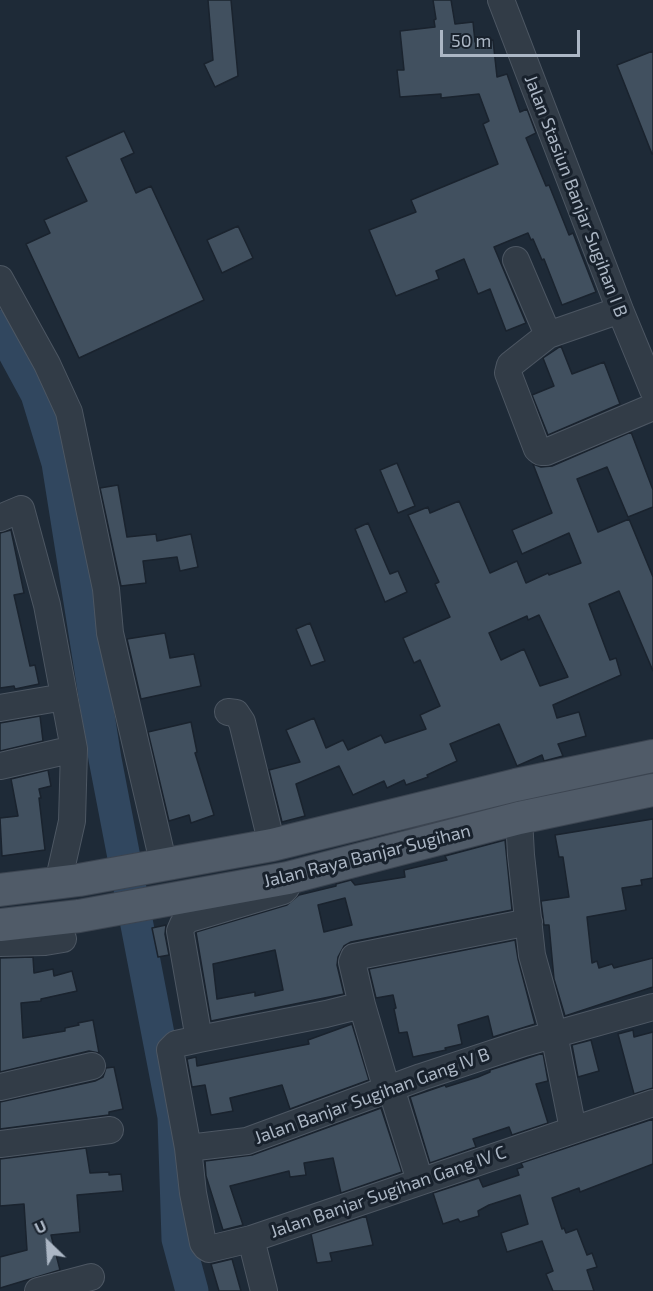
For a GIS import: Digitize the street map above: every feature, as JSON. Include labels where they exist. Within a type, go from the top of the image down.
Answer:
[{"type":"main road","name":"Jalan Raya Banjar Sugihan","points":[[0,890],[69,881],[272,845],[516,785],[653,756]]},
{"type":"main road","name":"Jalan Raya Banjar Sugihan","points":[[0,925],[71,927],[152,903],[288,878],[519,818],[653,790]]},
{"type":"street","name":"Jalan Stasiun Banjar Sugihan I B","points":[[501,0],[653,390]]},
{"type":"street","points":[[516,260],[548,335]]},
{"type":"street","points":[[0,279],[69,412],[106,589],[110,633],[152,867]]},
{"type":"street","points":[[620,310],[548,335],[508,369],[537,448],[541,452],[546,453],[653,407]]},
{"type":"street","points":[[0,518],[21,509],[47,605],[74,749],[69,881]]},
{"type":"street","points":[[0,708],[64,697]]},
{"type":"street","points":[[228,712],[236,713],[242,722],[272,845]]},
{"type":"street","points":[[0,766],[74,749]]},
{"type":"street","points":[[519,818],[532,955],[554,1034],[573,1129]]},
{"type":"street","points":[[199,1039],[181,927],[189,919],[283,891],[288,886],[288,878]]},
{"type":"street","points":[[420,1181],[362,1005],[352,962],[357,955],[529,922]]},
{"type":"street","points":[[0,943],[45,942],[71,927]]},
{"type":"street","points":[[188,1148],[170,1050],[176,1044],[362,1005]]},
{"type":"street","name":"Jalan Banjar Sugihan Gang IV B","points":[[188,1148],[247,1141],[389,1089],[554,1034],[653,1007]]},
{"type":"street","points":[[0,1087],[92,1066]]},
{"type":"street","name":"Jalan Banjar Sugihan Gang IV C","points":[[188,1148],[193,1193],[203,1244],[209,1249],[250,1239],[653,1102]]},
{"type":"street","points":[[0,1144],[110,1130]]},
{"type":"street","points":[[250,1239],[264,1291]]},
{"type":"street","points":[[38,1291],[91,1277]]},
{"type":"building","points":[[208,0],[231,0],[238,76],[215,87],[204,64],[213,60]]},
{"type":"building","points":[[433,0],[451,0],[455,24],[473,22],[475,42],[493,40],[497,77],[507,74],[520,112],[527,109],[536,133],[526,138],[546,186],[549,185],[569,235],[573,233],[596,292],[562,305],[544,259],[542,260],[528,233],[494,247],[526,323],[506,331],[490,289],[478,294],[464,259],[436,271],[439,279],[396,296],[369,230],[416,212],[411,200],[498,164],[483,124],[489,121],[479,94],[441,98],[441,94],[400,97],[397,70],[404,70],[400,31],[435,27]]},
{"type":"building","points":[[653,51],[653,154],[652,154],[617,65]]},
{"type":"building","points":[[124,131],[134,153],[121,159],[136,193],[151,186],[204,300],[79,358],[26,244],[50,233],[44,220],[87,201],[66,157]]},
{"type":"building","points":[[238,226],[253,258],[222,273],[207,240]]},
{"type":"building","points":[[561,346],[572,374],[604,362],[620,404],[548,435],[532,395],[554,386],[543,358]]},
{"type":"building","points":[[631,432],[653,490],[653,507],[628,517],[607,467],[577,479],[598,532],[629,519],[653,577],[653,671],[619,591],[589,604],[610,660],[616,658],[621,675],[553,705],[557,718],[579,712],[586,736],[558,744],[563,756],[544,761],[542,755],[517,766],[499,724],[450,744],[457,761],[427,775],[428,777],[406,785],[404,780],[387,788],[384,781],[353,795],[339,766],[296,784],[305,816],[282,822],[269,770],[300,762],[286,730],[314,718],[326,748],[343,740],[348,750],[381,735],[385,743],[426,729],[420,715],[440,706],[420,660],[414,663],[403,638],[450,617],[435,584],[439,582],[408,515],[428,507],[430,513],[459,501],[490,573],[517,561],[526,583],[548,573],[549,575],[581,563],[569,533],[522,554],[512,530],[552,513],[533,464],[541,467],[552,466]],"holes":[[[539,615],[568,677],[540,686],[524,649],[501,660],[489,633],[527,616],[528,620]]]},
{"type":"building","points":[[397,463],[415,506],[398,513],[380,470]]},
{"type":"building","points":[[118,485],[127,537],[156,534],[157,541],[191,534],[198,567],[180,571],[177,557],[143,561],[146,583],[121,586],[100,488]]},
{"type":"building","points":[[368,523],[390,574],[398,571],[407,592],[385,602],[355,529]]},
{"type":"building","points":[[11,530],[24,593],[14,595],[30,666],[35,665],[39,684],[15,689],[14,686],[0,688],[0,533]]},
{"type":"building","points":[[310,623],[325,661],[311,666],[296,629]]},
{"type":"building","points":[[165,633],[170,658],[194,654],[201,686],[141,699],[127,639]]},
{"type":"building","points":[[40,716],[43,741],[0,751],[0,723]]},
{"type":"building","points":[[191,722],[197,752],[195,753],[214,815],[191,823],[189,815],[169,821],[148,732]]},
{"type":"building","points":[[48,770],[51,786],[39,789],[45,850],[2,856],[0,818],[18,816],[11,779]]},
{"type":"building","points":[[653,819],[653,878],[641,880],[642,885],[622,888],[626,910],[587,917],[592,963],[597,961],[599,968],[612,964],[614,968],[653,958],[653,987],[565,1016],[554,979],[549,925],[544,925],[541,901],[569,897],[563,857],[559,857],[555,835]]},
{"type":"building","points":[[505,840],[512,910],[351,942],[344,946],[338,957],[337,965],[344,994],[211,1021],[196,932],[287,905],[299,895],[351,880],[355,885],[405,877],[404,870],[447,860],[445,856]],"holes":[[[345,898],[352,925],[324,932],[318,905]],[[275,950],[283,990],[255,996],[255,992],[217,999],[213,964]]]},
{"type":"building","points":[[166,925],[165,934],[169,955],[158,957],[152,928]]},
{"type":"building","points":[[515,940],[535,1024],[493,1037],[488,1016],[458,1025],[462,1044],[413,1057],[407,1032],[399,1033],[393,995],[376,998],[369,969]]},
{"type":"building","points":[[33,957],[34,973],[53,969],[54,976],[72,971],[77,991],[41,999],[41,1001],[21,1003],[23,1038],[65,1031],[65,1028],[93,1020],[99,1053],[89,1051],[0,1072],[0,958]]},
{"type":"building","points":[[352,1024],[369,1080],[290,1109],[282,1085],[230,1098],[233,1111],[211,1115],[205,1085],[192,1087],[187,1059],[196,1057],[197,1066],[309,1044],[308,1040]]},
{"type":"building","points":[[633,1030],[634,1037],[653,1032],[653,1088],[634,1094],[618,1034]]},
{"type":"building","points":[[591,1040],[599,1071],[578,1077],[572,1045]]},
{"type":"building","points":[[543,1053],[548,1081],[536,1084],[548,1123],[512,1135],[509,1127],[473,1139],[476,1147],[430,1163],[410,1097],[478,1077],[490,1070]]},
{"type":"building","points":[[114,1067],[123,1109],[109,1112],[109,1115],[0,1129],[0,1102],[95,1081],[103,1077],[106,1068]]},
{"type":"building","points":[[381,1108],[402,1172],[341,1193],[333,1158],[304,1163],[306,1175],[290,1177],[289,1171],[230,1186],[243,1225],[223,1230],[206,1176],[205,1161],[252,1155]]},
{"type":"building","points":[[653,1119],[653,1164],[580,1192],[579,1188],[552,1198],[562,1229],[564,1228],[566,1233],[577,1229],[587,1255],[592,1253],[597,1267],[587,1270],[594,1291],[553,1291],[546,1274],[553,1271],[542,1241],[507,1252],[501,1233],[528,1224],[520,1195],[489,1205],[478,1211],[479,1216],[443,1224],[433,1193],[479,1178],[483,1187],[519,1175],[517,1169],[523,1167],[521,1163]]},
{"type":"building","points":[[86,1148],[90,1173],[121,1174],[123,1191],[77,1195],[80,1232],[51,1235],[60,1270],[0,1288],[0,1257],[27,1250],[24,1204],[0,1206],[0,1159]]},
{"type":"building","points":[[366,1216],[373,1245],[330,1253],[332,1261],[317,1263],[311,1234]]},
{"type":"building","points":[[232,1259],[241,1291],[219,1291],[211,1264]]},
{"type":"waterway","points":[[0,326],[37,394],[58,463],[105,759],[174,1117],[178,1239],[192,1291]]}]
